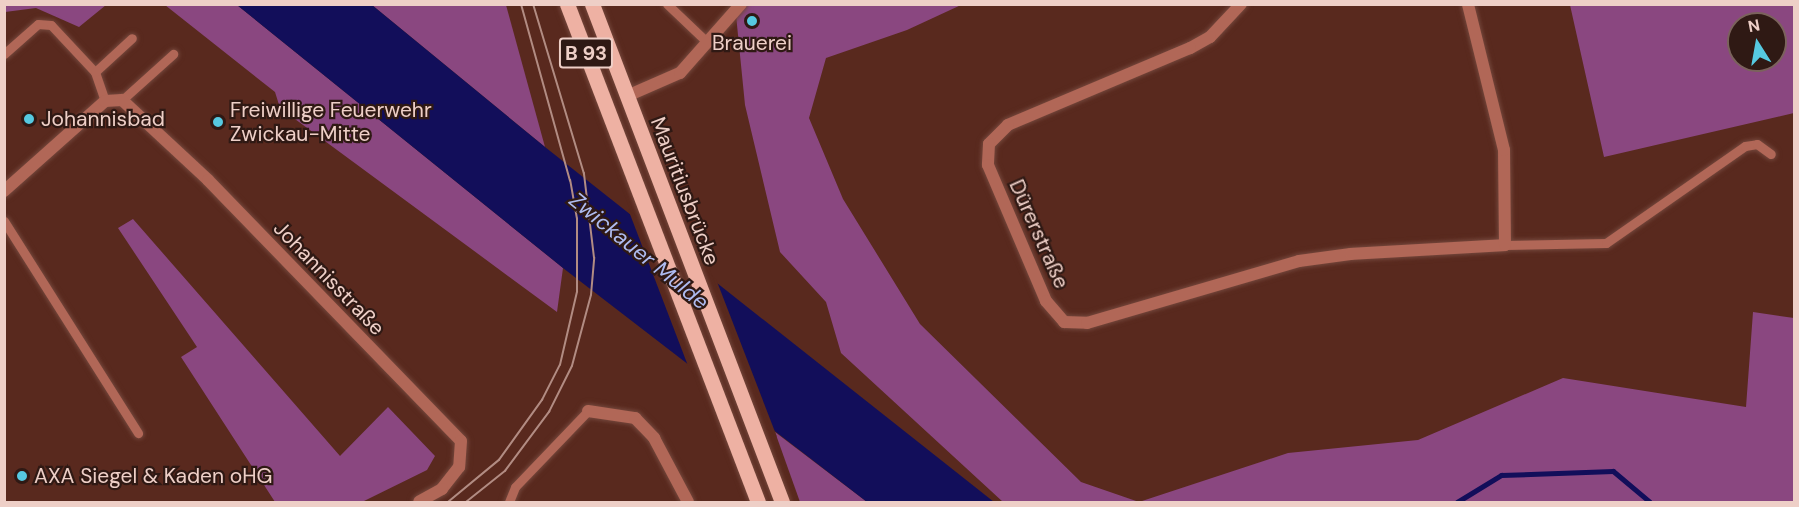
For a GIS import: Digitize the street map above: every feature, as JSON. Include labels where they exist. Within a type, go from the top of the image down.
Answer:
[{"type":"main road","name":"Mauritiusbrücke","points":[[567,4],[758,502]]},
{"type":"main road","name":"B 93","points":[[592,4],[627,96]]},
{"type":"main road","name":"Mauritiusbrücke","points":[[627,96],[782,502]]},
{"type":"street","points":[[627,96],[680,73],[741,4]]},
{"type":"street","name":"Dürerstraße","points":[[1242,4],[1210,37],[1190,48],[1008,125],[989,144],[988,165],[1046,301],[1064,322],[1087,323],[1299,261],[1351,254],[1505,245]]},
{"type":"street","points":[[1468,4],[1504,150],[1505,245]]},
{"type":"street","points":[[4,191],[105,101],[122,100]]},
{"type":"street","name":"Johannisstraße","points":[[122,100],[208,180],[460,441],[459,467],[442,489],[419,502]]},
{"type":"street","points":[[588,411],[635,418],[654,438],[688,502]]},
{"type":"lane","points":[[667,4],[706,41]]},
{"type":"lane","points":[[4,54],[38,24],[51,25],[94,72],[101,82],[105,101]]},
{"type":"lane","points":[[94,72],[132,38]]},
{"type":"lane","points":[[122,100],[173,54]]},
{"type":"lane","points":[[1505,245],[1619,243],[1745,146],[1757,144],[1771,154]]},
{"type":"lane","points":[[4,221],[138,433]]},
{"type":"lane","points":[[509,502],[515,487],[588,411]]},
{"type":"shaded area","points":[[4,5],[106,5],[79,27],[36,8],[5,12]]},
{"type":"shaded area","points":[[165,5],[237,5],[563,268],[557,312],[280,108],[275,92]]},
{"type":"shaded area","points":[[372,5],[506,5],[545,147]]},
{"type":"shaded area","points":[[735,5],[961,5],[907,30],[826,58],[809,118],[843,199],[920,324],[1081,482],[1139,502],[1003,502],[841,353],[826,302],[780,252],[745,105]]},
{"type":"shaded area","points":[[1570,5],[1794,5],[1794,113],[1604,157]]},
{"type":"shaded area","points":[[133,219],[340,456],[388,407],[435,456],[427,470],[362,502],[275,502],[181,357],[197,347],[118,228]]},
{"type":"shaded area","points":[[1753,312],[1794,318],[1794,502],[1139,502],[1288,453],[1418,440],[1563,378],[1746,407]]},
{"type":"shaded area","points":[[775,432],[867,502],[800,502]]},
{"type":"water","name":"Zwickauer Mulde","points":[[237,5],[372,5],[545,147],[994,502],[867,502],[563,268]]},
{"type":"pier","points":[[628,209],[716,279],[777,437],[690,371]]},
{"type":"waterway","points":[[1457,502],[1501,475],[1613,471],[1650,502]]},
{"type":"tram line","points":[[448,502],[499,460],[542,400],[560,365],[577,292],[577,219],[570,181],[521,4]]},
{"type":"tram line","points":[[466,502],[505,471],[549,412],[572,366],[591,295],[594,258],[584,174],[533,4]]},
{"type":"place","name":"Brauerei","points":[[752,21]]},
{"type":"place","name":"Johannisbad","points":[[29,119]]},
{"type":"place","name":"Freiwillige Feuerwehr Zwickau-Mitte","points":[[218,122]]},
{"type":"place","name":"AXA Siegel & Kaden oHG","points":[[22,476]]}]
